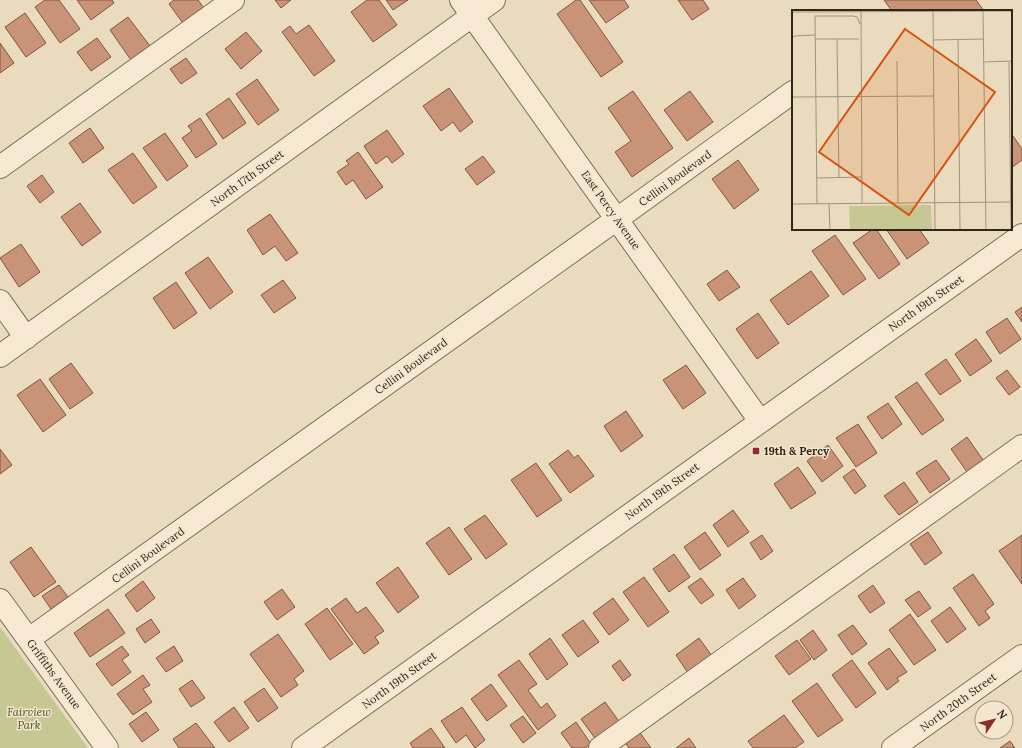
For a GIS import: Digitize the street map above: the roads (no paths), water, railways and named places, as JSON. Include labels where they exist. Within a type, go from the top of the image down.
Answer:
[{"type":"street","points":[[0,167],[233,0]]},
{"type":"street","name":"North 17th Street","points":[[0,356],[467,8],[494,0]]},
{"type":"street","name":"East Percy Avenue","points":[[467,8],[760,421]]},
{"type":"street","name":"Cellini Boulevard","points":[[29,639],[792,93]]},
{"type":"street","name":"North 19th Street","points":[[303,748],[1022,235]]},
{"type":"street","points":[[0,301],[26,338]]},
{"type":"street","points":[[600,748],[1022,446]]},
{"type":"street","name":"Griffiths Avenue","points":[[0,600],[107,748]]},
{"type":"street","name":"North 20th Street","points":[[893,748],[1022,656]]},
{"type":"place","name":"19th & Percy","points":[[756,451]]},
{"type":"park label","name":"Fairview Park","points":[[29,718]]}]
